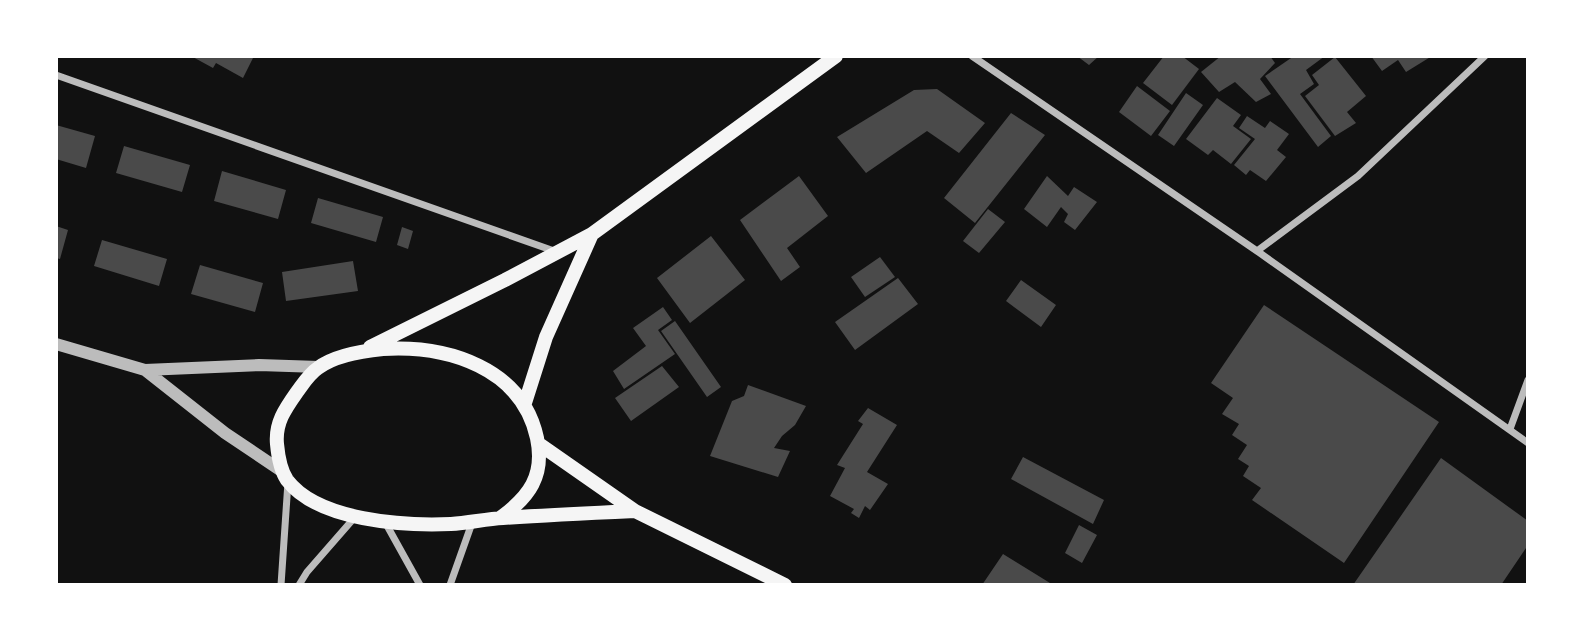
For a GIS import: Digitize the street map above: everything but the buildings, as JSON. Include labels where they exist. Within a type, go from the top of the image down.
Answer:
[{"type":"main road","points":[[635,511],[500,518],[450,524],[384,522],[355,517],[334,511],[311,499],[286,476],[277,447],[276,428],[285,408],[319,367],[362,351],[592,234],[836,56]]},
{"type":"main road","points":[[525,403],[547,337],[592,234]]},
{"type":"main road","points":[[362,351],[402,348],[430,350],[459,358],[504,381],[525,403],[533,420],[540,458],[531,489],[516,507],[500,518]]},
{"type":"main road","points":[[539,444],[635,511],[785,585]]},
{"type":"street","points":[[972,56],[1257,251],[1528,443]]},
{"type":"street","points":[[1257,251],[1358,176],[1485,56]]},
{"type":"street","points":[[56,75],[557,252]]},
{"type":"street","points":[[56,344],[145,370],[259,365],[319,367]]},
{"type":"street","points":[[145,370],[225,433],[286,476],[281,585]]},
{"type":"street","points":[[1510,429],[1528,380]]},
{"type":"street","points":[[299,585],[355,517]]},
{"type":"street","points":[[384,522],[420,585]]},
{"type":"street","points":[[450,585],[472,522]]}]
